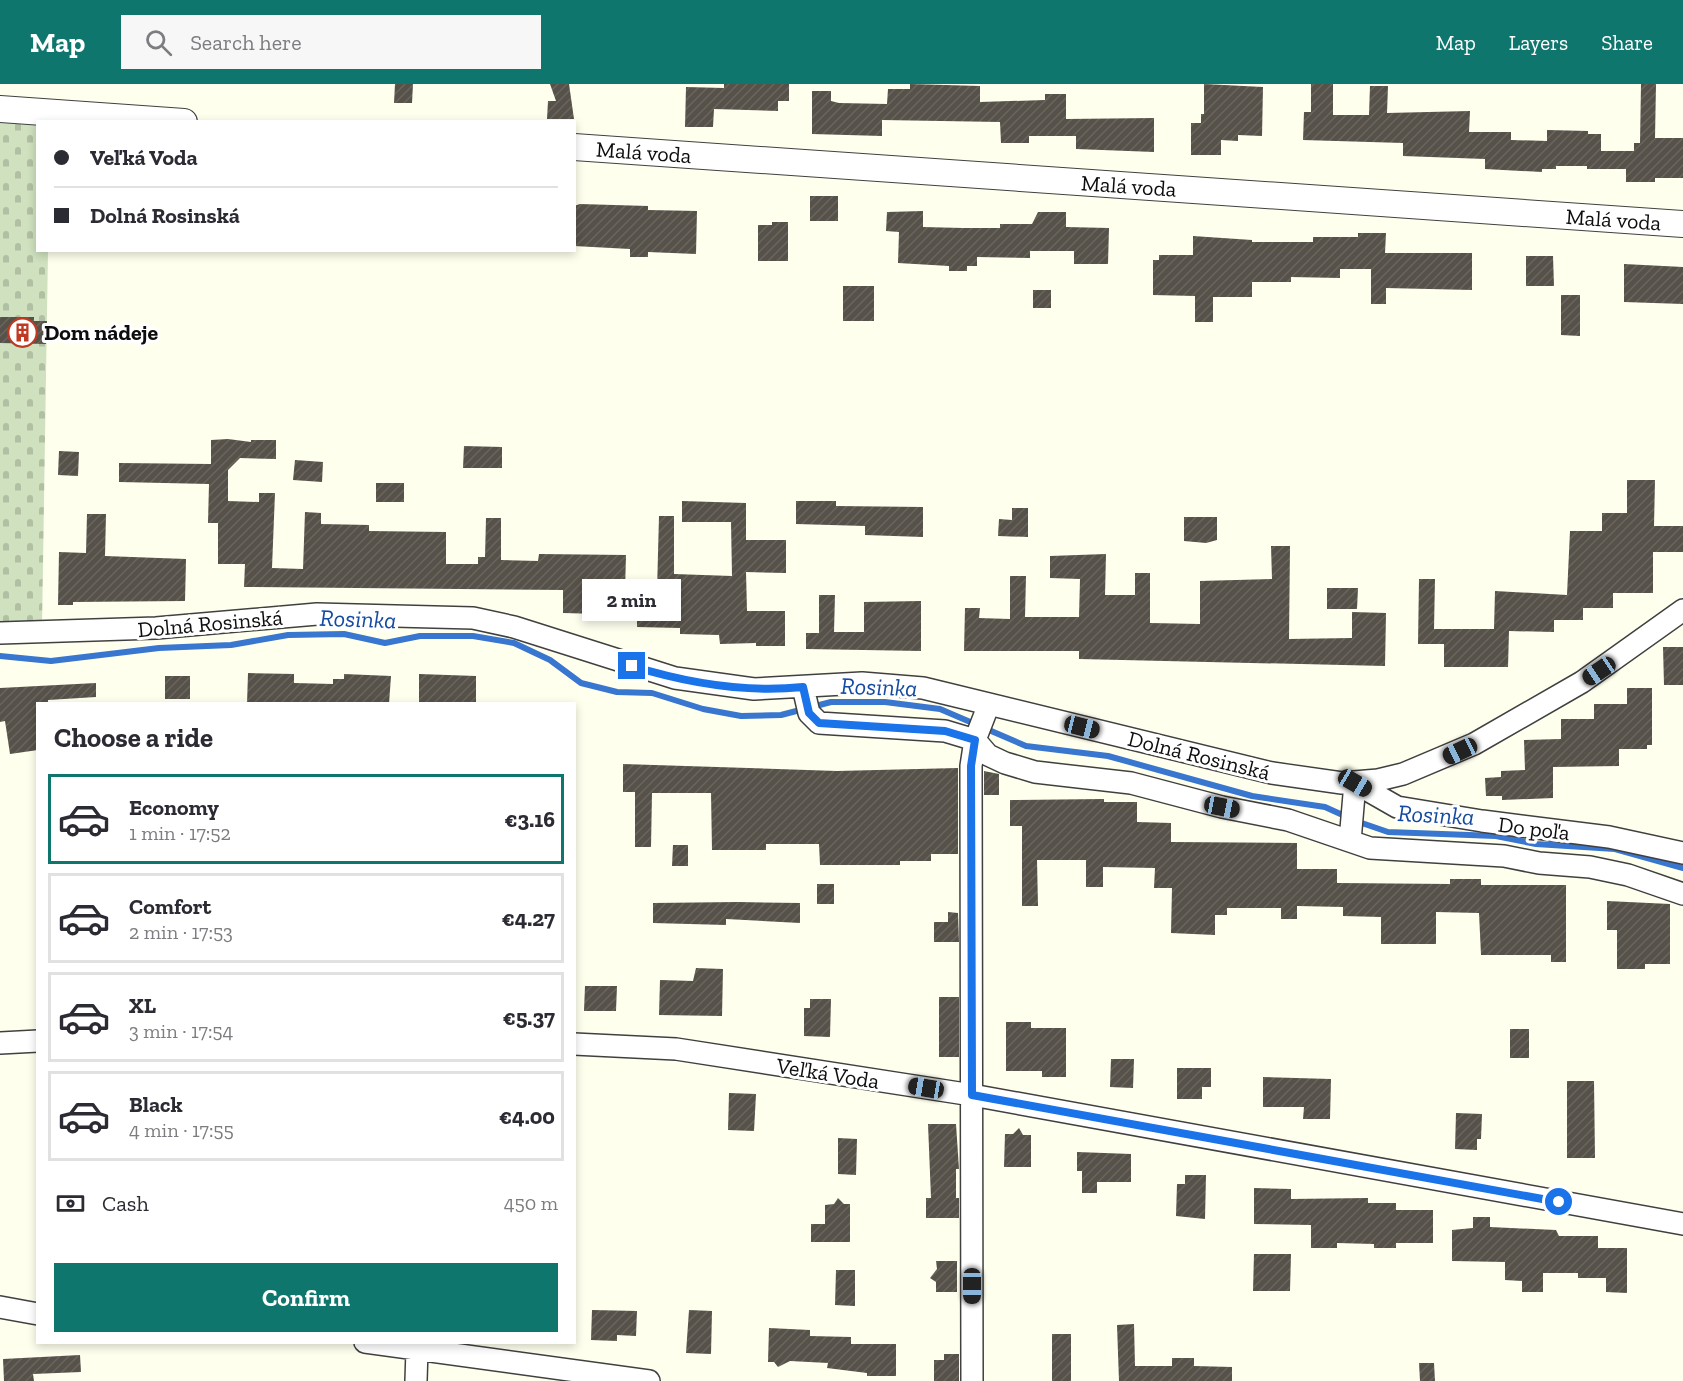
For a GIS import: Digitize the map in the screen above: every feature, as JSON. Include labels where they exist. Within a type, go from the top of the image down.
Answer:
[{"type":"street","points":[[0,110],[153,120]]},
{"type":"street","name":"Malá voda","points":[[576,147],[1683,224]]},
{"type":"street","name":"Dolná Rosinská","points":[[0,633],[105,632],[317,615],[454,616],[494,621],[675,678],[754,689],[806,701],[862,683],[923,688],[981,724],[1323,782],[1355,783],[1378,780],[1413,770],[1506,728],[1582,682],[1683,610]]},
{"type":"street","points":[[806,701],[814,720],[826,724],[945,731],[981,724]]},
{"type":"street","points":[[981,724],[988,755],[1035,772],[1131,783],[1222,807],[1288,820],[1351,828],[1370,848],[1396,852],[1504,856],[1539,863],[1590,867],[1628,875],[1683,894]]},
{"type":"street","points":[[972,1381],[971,766],[981,724]]},
{"type":"street","points":[[1351,828],[1355,783]]},
{"type":"street","name":"Do poľa","points":[[1355,783],[1396,807],[1482,821],[1609,837],[1683,853]]},
{"type":"street","points":[[0,1043],[36,1041]]},
{"type":"street","name":"Veľká Voda","points":[[576,1044],[676,1048],[972,1095],[1683,1224]]},
{"type":"street","points":[[0,1307],[36,1314]]},
{"type":"street","points":[[380,1344],[649,1381]]},
{"type":"street","points":[[416,1381],[417,1349]]},
{"type":"green space","points":[[0,115],[36,122],[36,252],[48,252],[42,627],[0,626]]},
{"type":"building","points":[[395,84],[413,84],[412,103],[394,103]]},
{"type":"building","points":[[550,84],[569,84],[574,119],[547,119],[548,101],[556,101]]},
{"type":"building","points":[[724,84],[789,84],[789,101],[778,101],[778,111],[714,109],[713,127],[685,127],[686,87],[724,88]]},
{"type":"building","points":[[910,84],[980,86],[980,102],[1045,100],[1045,94],[1066,94],[1066,119],[1154,118],[1154,152],[1076,149],[1076,136],[1029,136],[1029,143],[1001,143],[1000,122],[882,120],[882,136],[812,134],[812,91],[831,91],[831,101],[839,103],[887,104],[888,89],[910,89]]},
{"type":"building","points":[[1204,84],[1263,87],[1262,136],[1238,135],[1238,141],[1221,140],[1221,155],[1191,155],[1191,123],[1201,123],[1201,114],[1204,114]]},
{"type":"building","points":[[1311,84],[1333,84],[1333,115],[1369,115],[1370,86],[1388,86],[1387,113],[1470,111],[1469,132],[1511,132],[1511,140],[1547,141],[1547,130],[1588,131],[1588,134],[1601,134],[1601,151],[1634,151],[1634,143],[1640,143],[1641,84],[1656,84],[1655,138],[1683,138],[1683,178],[1655,178],[1655,182],[1626,182],[1626,169],[1587,169],[1587,166],[1556,166],[1556,169],[1542,169],[1542,172],[1485,169],[1485,159],[1403,156],[1403,143],[1303,140],[1304,112],[1311,112]]},
{"type":"building","points":[[810,196],[838,196],[838,221],[810,221]]},
{"type":"building","points":[[576,205],[648,206],[648,210],[697,211],[696,254],[648,252],[648,257],[630,257],[630,249],[576,246]]},
{"type":"building","points":[[923,211],[923,227],[963,228],[1000,228],[1000,224],[1032,224],[1038,212],[1066,212],[1066,227],[1109,228],[1108,264],[1074,264],[1074,251],[1030,251],[1030,258],[977,257],[977,266],[967,266],[967,271],[949,271],[949,266],[898,263],[899,232],[886,231],[887,212]]},
{"type":"building","points":[[772,222],[788,222],[788,261],[758,261],[758,225],[772,225]]},
{"type":"building","points":[[1358,233],[1386,233],[1385,253],[1472,253],[1472,290],[1386,288],[1386,304],[1371,304],[1371,269],[1340,269],[1340,278],[1291,277],[1291,282],[1252,282],[1252,297],[1213,297],[1213,322],[1195,322],[1195,296],[1153,295],[1153,260],[1159,260],[1159,255],[1193,255],[1193,236],[1252,240],[1252,242],[1313,242],[1313,237],[1358,237]]},
{"type":"building","points":[[1526,256],[1553,256],[1554,286],[1526,286]]},
{"type":"building","points":[[1624,264],[1683,267],[1683,304],[1624,302]]},
{"type":"building","points":[[843,286],[874,286],[874,321],[843,321]]},
{"type":"building","points":[[1033,290],[1051,290],[1051,308],[1033,308]]},
{"type":"building","points":[[1561,295],[1580,295],[1580,336],[1561,335]]},
{"type":"building","name":"Dom nádeje","points":[[0,317],[34,317],[34,321],[47,321],[46,344],[0,343]]},
{"type":"building","points":[[228,439],[251,442],[251,440],[276,440],[276,459],[240,458],[228,470],[228,501],[259,502],[259,493],[275,493],[272,568],[303,569],[305,512],[321,513],[321,524],[369,525],[369,531],[446,532],[446,564],[478,564],[478,557],[485,557],[486,518],[501,518],[501,560],[538,561],[539,554],[626,555],[625,591],[657,591],[659,516],[674,516],[674,574],[732,576],[731,522],[682,522],[682,501],[746,503],[746,540],[786,540],[786,573],[746,572],[747,611],[785,611],[785,646],[756,646],[756,643],[720,644],[719,635],[680,634],[680,628],[637,627],[637,615],[563,613],[563,590],[244,587],[245,564],[218,564],[218,523],[208,523],[209,484],[119,482],[119,463],[211,464],[211,440]]},
{"type":"building","points":[[464,446],[502,447],[502,468],[463,468]]},
{"type":"building","points":[[59,451],[79,452],[78,476],[58,475]]},
{"type":"building","points":[[295,460],[323,462],[322,482],[293,480]]},
{"type":"building","points":[[1627,480],[1655,480],[1654,526],[1683,526],[1683,552],[1653,552],[1653,593],[1613,593],[1613,608],[1583,608],[1583,620],[1554,620],[1554,632],[1509,631],[1508,667],[1444,667],[1444,644],[1418,644],[1419,579],[1435,579],[1434,629],[1494,629],[1495,591],[1567,595],[1570,531],[1602,531],[1602,513],[1627,513]]},
{"type":"building","points":[[376,483],[404,483],[404,502],[376,502]]},
{"type":"building","points":[[796,501],[836,501],[836,506],[923,507],[923,537],[865,535],[865,526],[796,524]]},
{"type":"building","points":[[1012,508],[1028,508],[1028,537],[998,536],[999,519],[1012,520]]},
{"type":"building","points":[[87,514],[106,514],[105,556],[186,559],[185,601],[73,602],[73,605],[58,605],[59,552],[86,553]]},
{"type":"building","points":[[1184,517],[1217,517],[1217,540],[1206,543],[1184,541]]},
{"type":"building","points":[[1271,546],[1290,546],[1289,639],[1352,638],[1352,612],[1386,613],[1385,666],[1079,659],[1079,651],[964,651],[965,608],[980,608],[979,618],[1010,619],[1010,576],[1026,576],[1025,617],[1079,617],[1080,579],[1050,578],[1050,556],[1106,554],[1105,595],[1135,595],[1135,573],[1150,573],[1150,623],[1200,624],[1200,581],[1272,579]]},
{"type":"building","points":[[1327,588],[1358,588],[1357,609],[1327,609]]},
{"type":"building","points":[[819,595],[835,595],[834,632],[864,632],[864,602],[921,601],[921,651],[806,649],[806,633],[819,633]]},
{"type":"building","points":[[1663,647],[1683,647],[1683,685],[1664,685]]},
{"type":"building","points":[[248,673],[294,674],[294,683],[333,684],[333,679],[344,679],[344,674],[391,676],[389,702],[247,702]]},
{"type":"building","points":[[419,674],[476,676],[476,702],[419,702]]},
{"type":"building","points":[[165,676],[190,676],[190,699],[165,699]]},
{"type":"building","points":[[96,683],[96,697],[36,702],[36,750],[10,754],[5,721],[0,722],[0,688]]},
{"type":"building","points":[[1627,688],[1652,688],[1652,745],[1647,745],[1647,749],[1619,749],[1619,766],[1553,767],[1553,798],[1502,800],[1502,796],[1486,796],[1485,778],[1501,777],[1501,771],[1525,770],[1524,740],[1561,739],[1561,719],[1594,719],[1594,704],[1627,704]]},
{"type":"building","points":[[623,764],[837,771],[958,768],[958,854],[931,854],[931,861],[900,861],[900,865],[820,865],[819,844],[766,844],[766,850],[712,850],[711,793],[652,793],[651,847],[635,847],[635,792],[623,792]]},
{"type":"building","points":[[984,771],[999,774],[999,795],[984,795]]},
{"type":"building","points":[[1104,799],[1104,802],[1137,802],[1137,822],[1171,823],[1171,842],[1297,843],[1297,869],[1337,869],[1337,883],[1450,884],[1450,879],[1481,879],[1481,885],[1566,885],[1566,962],[1551,962],[1551,955],[1481,955],[1479,913],[1436,912],[1436,944],[1381,944],[1381,917],[1343,916],[1343,907],[1297,906],[1297,919],[1281,919],[1281,908],[1227,908],[1227,915],[1215,915],[1215,935],[1171,933],[1172,888],[1154,888],[1155,868],[1103,867],[1103,887],[1086,887],[1086,860],[1037,860],[1038,906],[1022,906],[1022,826],[1010,826],[1010,800]]},
{"type":"building","points":[[673,845],[688,845],[688,866],[672,866]]},
{"type":"building","points":[[817,884],[834,884],[834,904],[817,904]]},
{"type":"building","points":[[1607,901],[1670,904],[1670,964],[1645,964],[1645,969],[1617,969],[1617,930],[1607,930]]},
{"type":"building","points":[[653,903],[800,903],[800,923],[726,919],[726,925],[653,923]]},
{"type":"building","points":[[948,912],[958,913],[959,942],[934,942],[934,922],[948,922]]},
{"type":"building","points":[[696,968],[723,969],[722,1016],[659,1015],[660,980],[693,981]]},
{"type":"building","points":[[585,986],[617,986],[616,1011],[584,1011]]},
{"type":"building","points":[[939,997],[959,997],[959,1057],[939,1057]]},
{"type":"building","points":[[810,999],[831,999],[830,1037],[804,1036],[804,1008],[810,1008]]},
{"type":"building","points":[[1006,1022],[1031,1022],[1031,1028],[1066,1028],[1066,1077],[1042,1077],[1042,1071],[1006,1071]]},
{"type":"building","points":[[1510,1029],[1529,1029],[1529,1058],[1510,1058]]},
{"type":"building","points":[[1111,1059],[1134,1059],[1133,1088],[1110,1087]]},
{"type":"building","points":[[1177,1068],[1211,1068],[1211,1087],[1202,1087],[1202,1099],[1177,1099]]},
{"type":"building","points":[[1263,1077],[1331,1079],[1330,1119],[1303,1119],[1304,1107],[1263,1107]]},
{"type":"building","points":[[1567,1081],[1594,1081],[1595,1158],[1567,1158]]},
{"type":"building","points":[[729,1093],[756,1094],[754,1131],[728,1130]]},
{"type":"building","points":[[1456,1113],[1482,1114],[1481,1139],[1477,1139],[1477,1150],[1455,1149]]},
{"type":"building","points":[[928,1124],[956,1124],[959,1169],[956,1169],[956,1198],[959,1198],[959,1218],[926,1218],[926,1198],[931,1198]]},
{"type":"building","points":[[1019,1128],[1023,1135],[1031,1135],[1031,1167],[1004,1167],[1005,1134],[1013,1134]]},
{"type":"building","points":[[838,1138],[857,1139],[856,1175],[838,1174]]},
{"type":"building","points":[[1077,1152],[1131,1154],[1131,1182],[1097,1182],[1097,1193],[1082,1193],[1082,1171],[1077,1171]]},
{"type":"building","points":[[1185,1175],[1206,1175],[1205,1219],[1176,1216],[1177,1184],[1185,1184]]},
{"type":"building","points":[[1254,1188],[1291,1189],[1291,1199],[1368,1198],[1368,1203],[1396,1203],[1396,1210],[1433,1210],[1433,1243],[1396,1243],[1396,1248],[1374,1248],[1374,1244],[1337,1243],[1337,1248],[1311,1248],[1311,1225],[1254,1224]]},
{"type":"building","points":[[838,1198],[844,1204],[850,1204],[850,1242],[811,1242],[811,1224],[825,1224],[825,1205],[834,1204]]},
{"type":"building","points":[[1473,1217],[1490,1217],[1490,1227],[1556,1230],[1559,1236],[1598,1236],[1598,1248],[1627,1248],[1627,1293],[1606,1292],[1606,1278],[1578,1278],[1578,1273],[1543,1273],[1543,1292],[1522,1292],[1522,1281],[1505,1280],[1505,1262],[1452,1261],[1452,1230],[1473,1228]]},
{"type":"building","points":[[1254,1254],[1291,1254],[1290,1291],[1253,1291]]},
{"type":"building","points":[[936,1261],[957,1261],[957,1292],[936,1292],[936,1282],[930,1278],[937,1269]]},
{"type":"building","points":[[836,1270],[855,1270],[855,1306],[835,1305]]},
{"type":"building","points":[[592,1310],[637,1311],[636,1336],[617,1335],[617,1341],[591,1340]]},
{"type":"building","points":[[689,1310],[712,1311],[711,1354],[686,1353]]},
{"type":"building","points":[[1134,1324],[1135,1366],[1172,1366],[1172,1358],[1194,1358],[1194,1366],[1232,1367],[1232,1381],[1119,1381],[1117,1325]]},
{"type":"building","points":[[769,1328],[810,1330],[810,1336],[851,1337],[851,1344],[896,1344],[896,1376],[867,1376],[867,1373],[827,1368],[828,1363],[790,1361],[778,1367],[774,1362],[768,1362]]},
{"type":"building","points":[[1052,1334],[1071,1334],[1071,1381],[1052,1381]]},
{"type":"building","points":[[944,1354],[959,1354],[959,1381],[934,1381],[934,1360],[944,1360]]},
{"type":"building","points":[[80,1355],[81,1372],[33,1374],[34,1381],[4,1381],[3,1359]]},
{"type":"building","points":[[1419,1363],[1434,1363],[1435,1381],[1420,1381]]},
{"type":"waterway","name":"Rosinka","points":[[0,656],[51,661],[159,648],[231,645],[288,635],[344,634],[385,643],[420,636],[473,636],[514,643],[550,660],[581,683],[617,692],[652,693],[703,709],[741,716],[781,715],[831,702],[885,702],[940,709],[1026,746],[1108,756],[1252,796],[1325,807],[1347,817]]},
{"type":"waterway","name":"Rosinka","points":[[1356,821],[1388,832],[1496,836],[1536,844],[1615,849],[1683,868]]},
{"type":"place","name":"Dom nádeje","points":[[23,332]]},
{"type":"route","points":[[632,666],[675,678],[728,687],[780,689],[803,687],[809,713],[819,723],[945,731],[975,740],[971,766],[972,1095],[1559,1202]]}]
